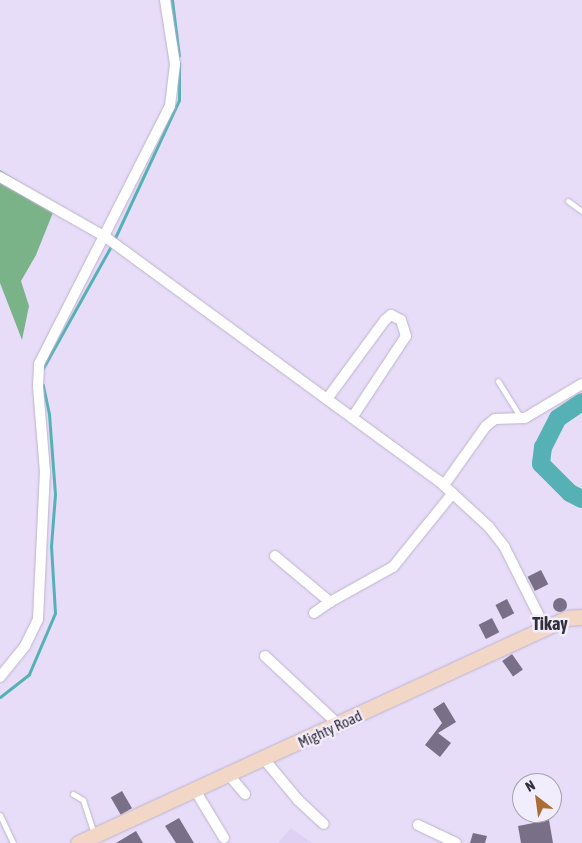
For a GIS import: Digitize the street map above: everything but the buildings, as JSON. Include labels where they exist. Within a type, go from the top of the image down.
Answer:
[{"type":"street","points":[[0,677],[25,646],[38,619],[45,472],[38,386],[39,364],[170,106],[175,64],[165,0]]},
{"type":"street","points":[[0,177],[104,236],[444,485],[489,527],[504,546],[545,628]]},
{"type":"street","points":[[327,399],[384,320],[391,315],[401,320],[406,336],[352,418]]},
{"type":"street","points":[[444,485],[486,426],[495,420],[521,418],[582,384]]},
{"type":"street","points":[[314,613],[393,567],[453,494]]},
{"type":"street","points":[[275,556],[330,602]]},
{"type":"street","name":"Mighty Road","points":[[78,843],[567,618],[582,618]]},
{"type":"street","points":[[265,656],[338,725]]},
{"type":"street","points":[[264,759],[298,800],[324,824]]},
{"type":"street","points":[[229,775],[245,794]]},
{"type":"street","points":[[195,790],[224,838]]},
{"type":"street","points":[[418,825],[456,843]]},
{"type":"lane","points":[[568,201],[582,211]]},
{"type":"lane","points":[[498,382],[521,418]]},
{"type":"lane","points":[[73,794],[86,806],[95,836]]},
{"type":"lane","points":[[0,815],[13,843]]},
{"type":"shaded area","points":[[291,828],[312,843],[278,843]]},
{"type":"green space","points":[[0,170],[56,205],[36,255],[21,281],[29,306],[22,340],[0,283]]},
{"type":"waterway","points":[[172,0],[179,56]]},
{"type":"waterway","points":[[114,240],[179,100],[179,63]]},
{"type":"waterway","points":[[42,370],[111,246]]},
{"type":"waterway","points":[[0,697],[29,674],[55,613],[51,546],[55,494],[49,414],[43,385]]},
{"type":"waterway","points":[[582,402],[558,418],[543,447],[541,464],[570,493],[582,499]]},
{"type":"district","name":"Tikay","points":[[550,624]]}]
